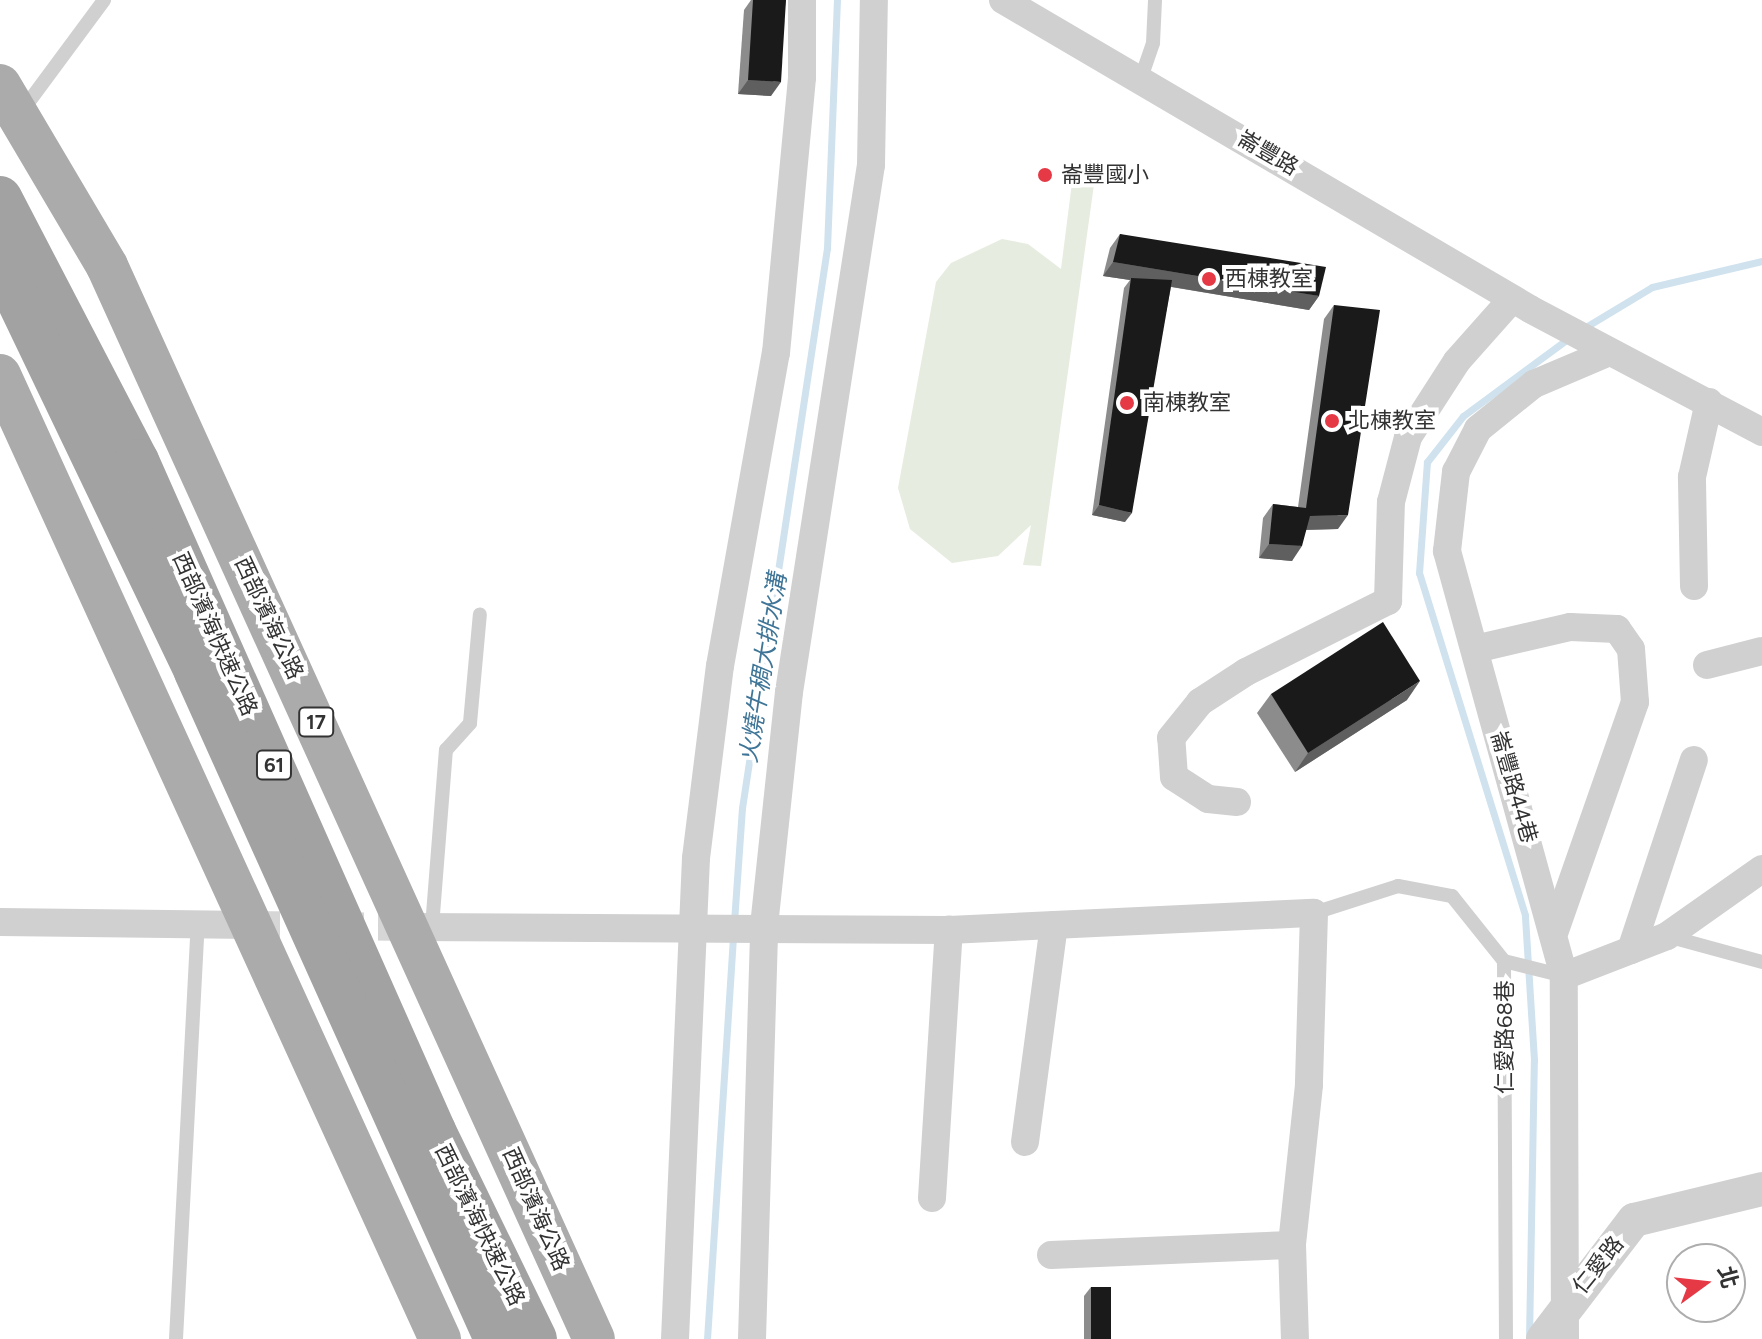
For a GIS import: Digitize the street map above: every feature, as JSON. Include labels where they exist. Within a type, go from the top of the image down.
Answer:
[{"type":"highway","name":"西部濱海快速公路","points":[[0,198],[137,461],[434,1131],[535,1339]]},
{"type":"highway","name":"西部濱海快速公路","points":[[0,262],[196,672],[496,1339]]},
{"type":"main road","name":"西部濱海公路","points":[[10,99],[107,266],[421,927],[594,1339]]},
{"type":"main road","points":[[0,375],[440,1339]]},
{"type":"street","points":[[675,1339],[692,927],[720,666],[776,353],[802,77],[802,0]]},
{"type":"street","points":[[752,1339],[764,926],[789,692],[871,165],[874,0]]},
{"type":"street","name":"崙豐路","points":[[1003,0],[1600,349]]},
{"type":"street","points":[[1237,802],[1208,799],[1174,777],[1171,738],[1200,702],[1246,672],[1388,601],[1391,502],[1408,437],[1457,361],[1521,304]]},
{"type":"street","points":[[1600,349],[1709,402],[1762,432]]},
{"type":"street","name":"崙豐路44巷","points":[[1565,1339],[1564,976],[1555,930],[1447,551],[1456,472],[1478,429],[1534,384],[1600,349]]},
{"type":"street","points":[[1694,586],[1692,477],[1709,402]]},
{"type":"street","points":[[1475,649],[1570,627],[1617,629],[1631,649],[1635,702],[1555,930]]},
{"type":"street","points":[[1707,665],[1762,651]]},
{"type":"street","points":[[1631,950],[1694,760]]},
{"type":"street","points":[[1564,976],[1667,936],[1762,869]]},
{"type":"street","points":[[421,927],[764,926],[949,930],[1314,913],[1309,1085],[1292,1245],[1295,1339]]},
{"type":"street","points":[[0,922],[252,925]]},
{"type":"street","points":[[1025,1142],[1054,925]]},
{"type":"street","points":[[932,1198],[949,930]]},
{"type":"street","name":"仁愛路","points":[[1543,1339],[1634,1220],[1762,1189]]},
{"type":"street","points":[[1051,1255],[1292,1245]]},
{"type":"lane","points":[[10,99],[104,0]]},
{"type":"lane","points":[[1140,81],[1153,43],[1155,0]]},
{"type":"lane","points":[[421,927],[446,750],[470,723],[480,614]]},
{"type":"lane","name":"仁愛路68巷","points":[[1314,913],[1398,886],[1452,896],[1504,961],[1506,1339]]},
{"type":"lane","points":[[176,1339],[198,924]]},
{"type":"lane","points":[[1667,936],[1762,962]]},
{"type":"lane","points":[[1504,961],[1564,976]]},
{"type":"shaded area","points":[[1074,167],[1096,170],[1041,566],[1023,565],[1031,525],[998,556],[952,563],[910,529],[898,488],[936,282],[951,263],[1002,239],[1028,244],[1061,269]]},
{"type":"building","points":[[753,0],[786,0],[781,82],[748,80]]},
{"type":"building","points":[[1120,234],[1326,267],[1319,296],[1113,262]]},
{"type":"building","name":"南棟教室","points":[[1131,278],[1172,280],[1132,513],[1099,505]]},
{"type":"building","name":"北棟教室","points":[[1334,305],[1380,310],[1348,515],[1310,516],[1302,546],[1269,544],[1273,504],[1306,508]]},
{"type":"building","points":[[1383,622],[1420,681],[1308,753],[1271,694]]},
{"type":"building","points":[[1091,1287],[1111,1287],[1111,1339],[1091,1339]]},
{"type":"waterway","name":"火燒牛稠大排水溝","points":[[734,922],[742,808],[827,248],[837,0]]},
{"type":"waterway","points":[[1584,328],[1652,287],[1762,261]]},
{"type":"waterway","points":[[1529,1339],[1534,1060],[1525,915],[1419,573],[1427,462],[1463,416],[1570,337]]},
{"type":"waterway","name":"火燒牛稠大排水溝","points":[[707,1339],[733,934]]},
{"type":"tunnel","points":[[252,925],[410,927]]},
{"type":"place","name":"崙豐國小","points":[[1045,175]]},
{"type":"place","name":"西棟教室","points":[[1209,279]]},
{"type":"place","name":"南棟教室","points":[[1127,403]]},
{"type":"place","name":"北棟教室","points":[[1332,421]]}]
